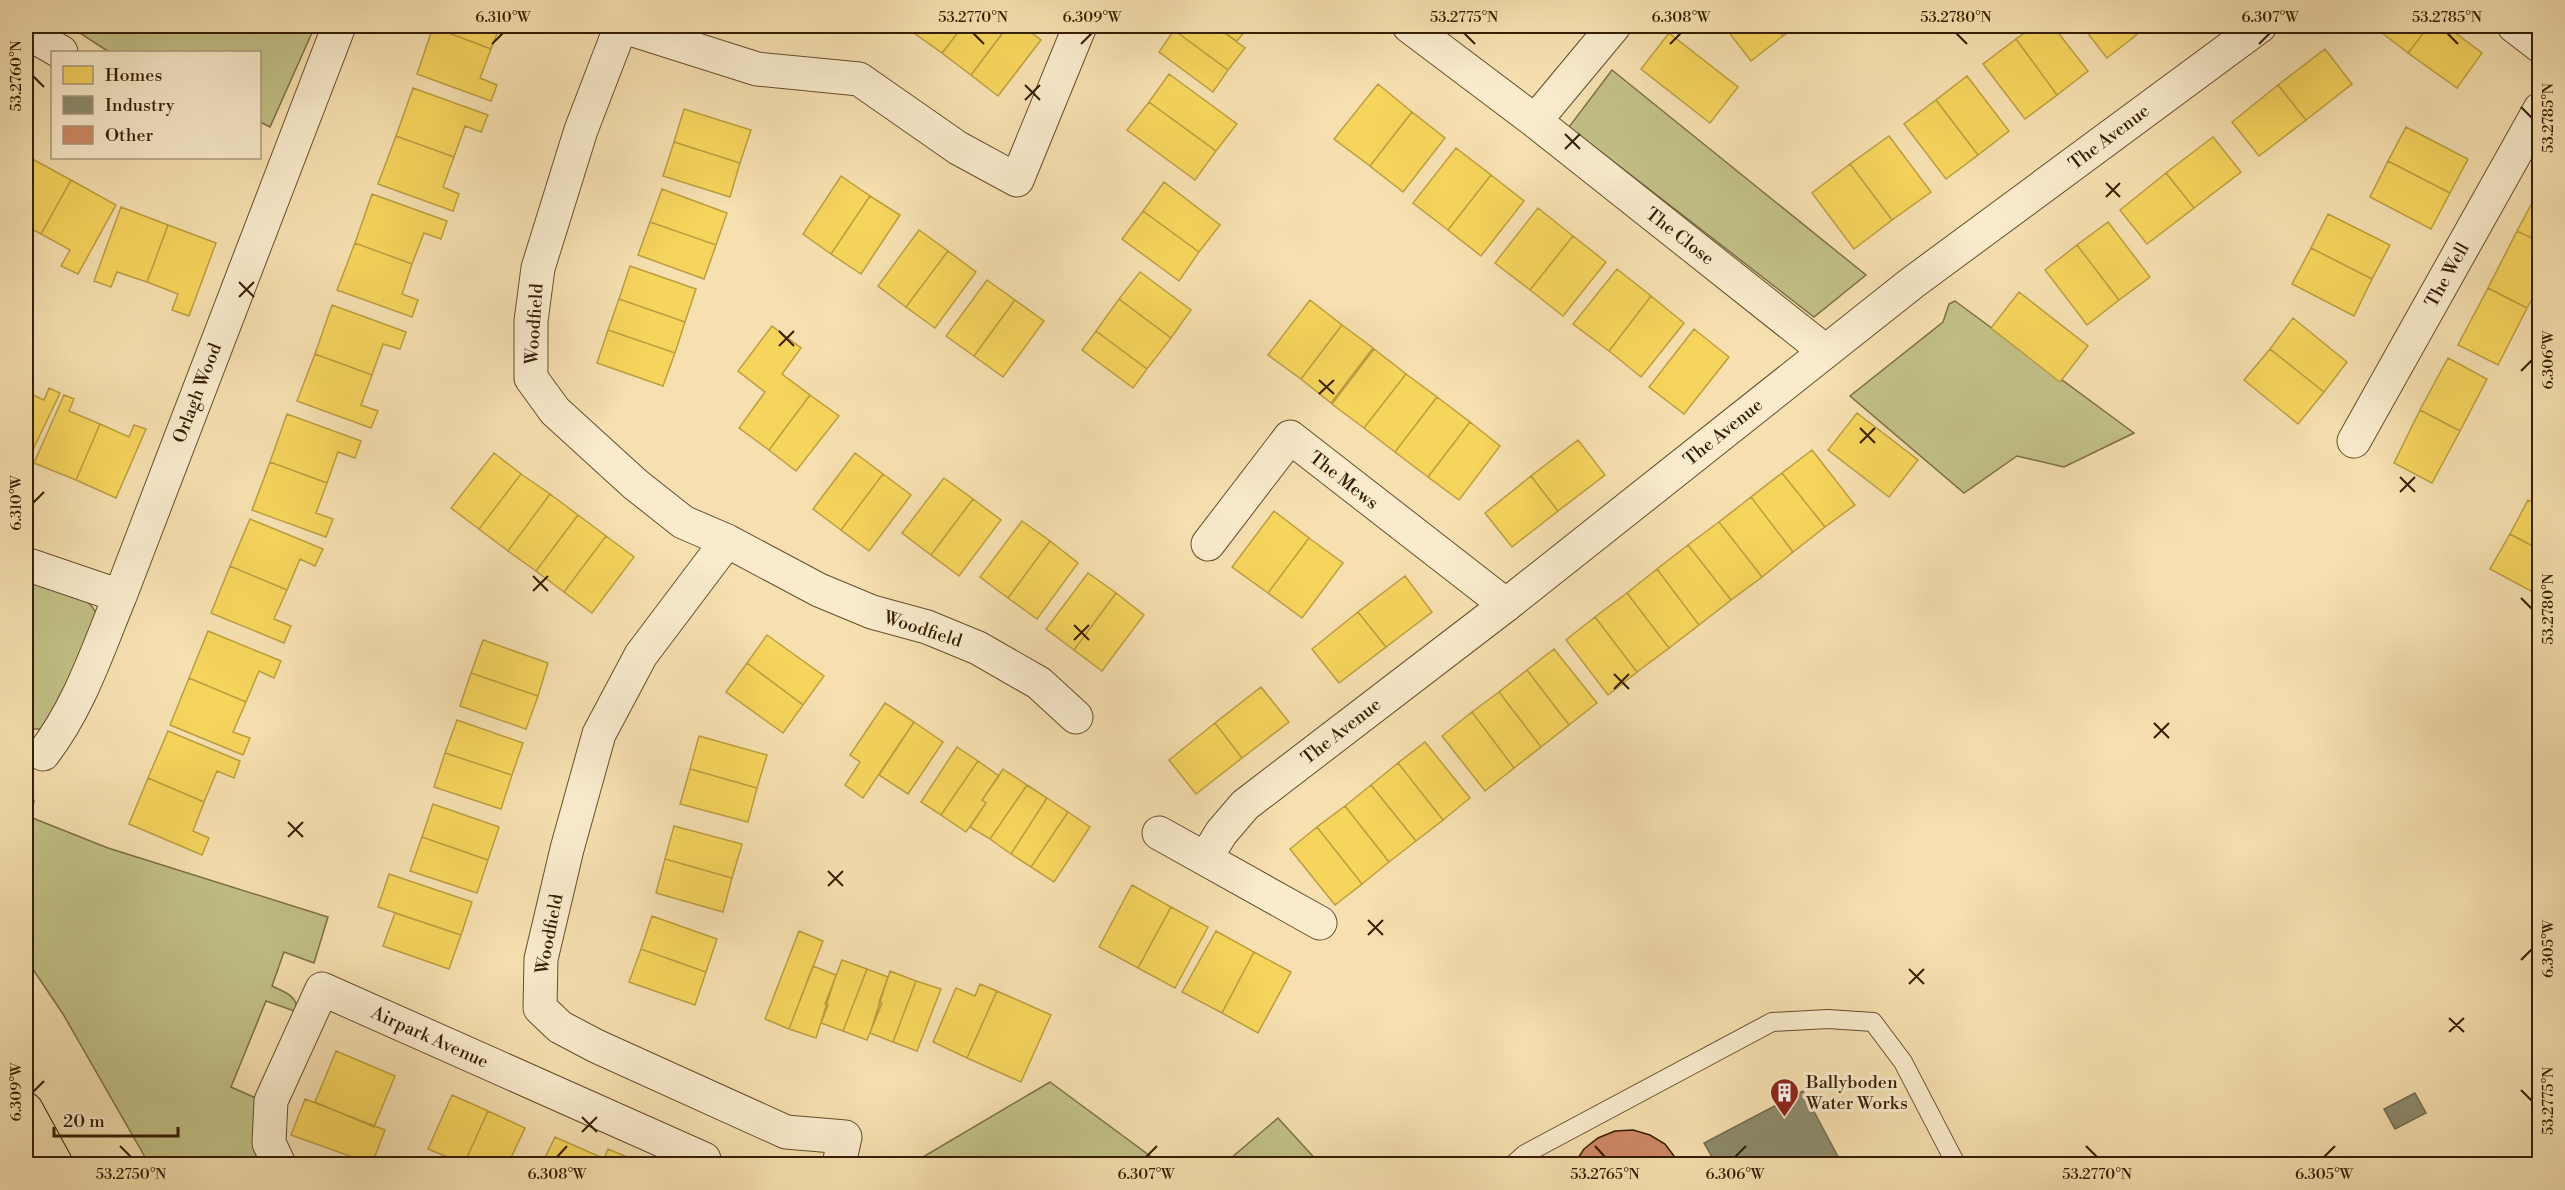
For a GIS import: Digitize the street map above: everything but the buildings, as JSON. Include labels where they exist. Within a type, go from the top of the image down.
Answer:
[{"type":"highway","points":[[26,1109],[56,1164]]},
{"type":"street","name":"Orlagh Wood","points":[[43,754],[60,731],[88,674],[120,596],[273,158],[339,26]]},
{"type":"street","name":"Woodfield","points":[[1076,717],[1039,683],[978,648],[927,627],[861,608],[819,590],[727,541],[683,522],[635,484],[555,411],[531,378],[531,321],[538,268],[581,130],[621,26],[758,69],[859,79],[958,147],[1017,180],[1080,26]]},
{"type":"street","name":"The Close","points":[[1409,26],[1535,122],[1825,351]]},
{"type":"street","points":[[1535,122],[1614,26]]},
{"type":"street","name":"The Avenue","points":[[1206,858],[1221,833],[1245,805],[1506,605],[1825,351],[2260,26]]},
{"type":"street","points":[[2514,26],[2540,46]]},
{"type":"street","points":[[26,32],[59,51]]},
{"type":"street","name":"The Well","points":[[2354,441],[2540,109]]},
{"type":"street","name":"The Mews","points":[[1208,544],[1290,437],[1506,605]]},
{"type":"street","name":"Woodfield","points":[[727,541],[641,655],[599,734],[567,849],[541,959],[540,1008],[560,1027],[596,1046],[786,1132],[845,1137],[839,1164]]},
{"type":"street","points":[[26,564],[120,596]]},
{"type":"street","points":[[1159,833],[1320,923]]},
{"type":"street","name":"Airpark Avenue","points":[[279,1164],[269,1143],[271,1101],[322,989],[704,1159],[703,1164]]},
{"type":"lane","points":[[1514,1164],[1525,1154],[1772,1022],[1828,1019],[1873,1022],[1903,1062],[1956,1164]]},
{"type":"shaded area","points":[[69,26],[315,26],[270,127],[261,122],[261,51],[107,51]]},
{"type":"shaded area","points":[[1612,70],[1866,275],[1814,317],[1569,127]]},
{"type":"shaded area","points":[[1955,301],[2134,433],[2064,467],[2017,456],[1964,493],[1850,396],[1943,322],[1949,304]]},
{"type":"shaded area","points":[[26,573],[83,599],[95,611],[98,621],[97,638],[41,729],[26,729]]},
{"type":"shaded area","points":[[26,783],[34,801],[30,817],[108,848],[328,917],[314,963],[284,952],[272,986],[293,998],[297,1012],[266,1001],[231,1087],[258,1099],[266,1155],[255,1164],[149,1164],[63,1014],[26,959]]},
{"type":"shaded area","points":[[1050,1082],[1161,1164],[911,1164]]},
{"type":"shaded area","points":[[1278,1118],[1320,1164],[1224,1164]]},
{"type":"place","name":"Ballyboden Water Works","points":[[1785,1118]]}]
